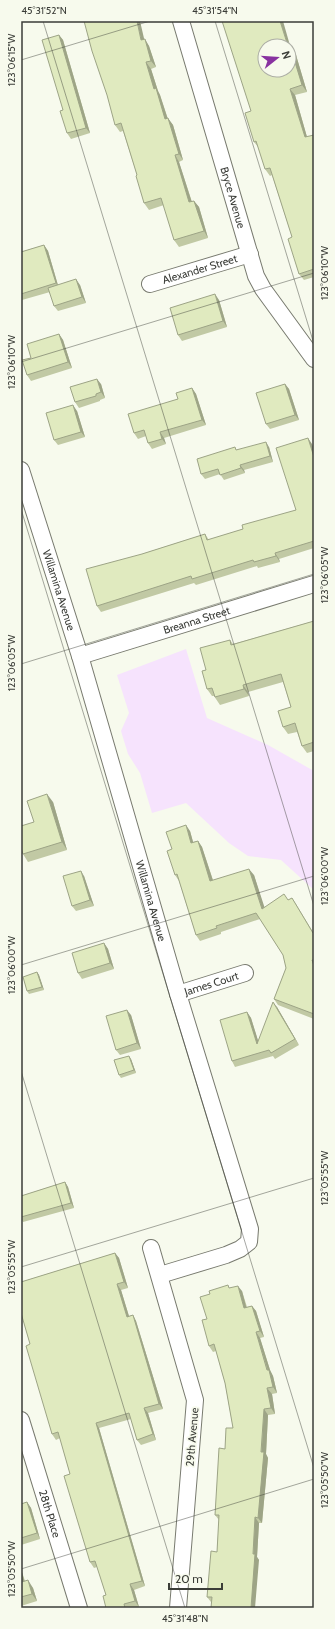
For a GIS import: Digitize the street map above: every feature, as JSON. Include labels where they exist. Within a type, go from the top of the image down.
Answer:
[{"type":"street","name":"Bryce Avenue","points":[[181,21],[256,276],[263,289],[314,359]]},
{"type":"street","name":"Alexander Street","points":[[150,284],[250,254]]},
{"type":"street","name":"Willamina Avenue","points":[[21,470],[80,656],[178,994],[250,1229],[249,1242],[240,1249],[226,1255],[160,1275]]},
{"type":"street","name":"Breanna Street","points":[[80,656],[314,584]]},
{"type":"street","name":"James Court","points":[[178,994],[245,974]]},
{"type":"street","name":"29th Avenue","points":[[151,1248],[196,1400],[178,1608]]},
{"type":"street","name":"28th Place","points":[[21,1420],[79,1608]]},
{"type":"shaded area","points":[[186,649],[207,718],[268,745],[314,771],[314,890],[281,860],[248,856],[229,843],[186,803],[152,813],[140,773],[128,754],[121,731],[129,713],[117,675]]},
{"type":"building","points":[[84,21],[137,21],[141,40],[145,39],[151,61],[146,62],[154,89],[156,88],[165,119],[168,118],[179,154],[175,155],[189,202],[194,201],[204,231],[174,240],[161,198],[144,203],[121,123],[115,125]]},
{"type":"building","points":[[222,21],[280,21],[285,38],[257,38],[257,78],[297,78],[297,69],[302,85],[290,89],[305,137],[314,135],[314,269],[299,274],[288,239],[292,237],[270,168],[265,169],[256,141],[254,142],[245,113],[251,111]]},
{"type":"building","points":[[59,35],[86,128],[67,133],[60,111],[63,110],[42,40]]},
{"type":"building","points":[[44,245],[56,283],[21,294],[21,252]]},
{"type":"building","points":[[76,279],[82,297],[54,306],[48,288]]},
{"type":"building","points":[[215,294],[223,321],[178,335],[170,308]]},
{"type":"building","points":[[59,334],[68,362],[27,375],[22,360],[31,358],[27,344]]},
{"type":"building","points":[[97,379],[101,392],[96,394],[96,396],[75,402],[70,387]]},
{"type":"building","points":[[285,384],[295,415],[266,424],[256,393]]},
{"type":"building","points":[[192,388],[202,420],[160,432],[162,439],[148,443],[144,430],[134,433],[128,414],[178,399],[176,393]]},
{"type":"building","points":[[73,405],[81,432],[54,440],[46,413]]},
{"type":"building","points":[[308,438],[314,457],[314,541],[275,553],[276,556],[254,562],[253,560],[192,579],[191,576],[97,606],[86,569],[142,554],[205,534],[207,540],[243,529],[242,525],[296,510],[276,448]]},
{"type":"building","points":[[266,442],[270,456],[240,465],[241,468],[220,475],[218,469],[201,474],[197,459],[235,447],[236,450]]},
{"type":"building","points":[[314,621],[314,742],[302,746],[295,723],[283,727],[278,711],[291,707],[281,674],[243,685],[244,689],[215,697],[212,688],[207,689],[202,671],[206,670],[200,648],[230,640],[231,645]]},
{"type":"building","points":[[47,794],[62,842],[23,854],[21,848],[21,826],[34,822],[27,801]]},
{"type":"building","points":[[186,825],[191,843],[198,841],[210,881],[249,869],[262,909],[284,894],[288,900],[292,898],[313,933],[314,932],[314,960],[312,960],[314,966],[314,1014],[274,999],[286,968],[283,955],[256,913],[216,926],[217,928],[196,935],[177,874],[175,875],[167,851],[172,849],[166,832]]},
{"type":"building","points":[[81,871],[90,900],[72,906],[63,876]]},
{"type":"building","points":[[104,943],[110,963],[78,973],[72,953]]},
{"type":"building","points":[[37,972],[42,987],[27,991],[23,977]]},
{"type":"building","points":[[273,1002],[295,1039],[271,1053],[269,1050],[232,1061],[220,1020],[247,1012],[257,1044]]},
{"type":"building","points":[[127,1010],[137,1043],[116,1050],[106,1016]]},
{"type":"building","points":[[129,1056],[134,1070],[119,1075],[114,1060]]},
{"type":"building","points":[[65,1182],[71,1203],[21,1217],[21,1196]]},
{"type":"building","points":[[115,1253],[124,1282],[117,1284],[127,1317],[133,1315],[159,1404],[144,1408],[153,1434],[137,1440],[129,1413],[96,1423],[142,1581],[130,1584],[135,1601],[124,1604],[125,1608],[106,1608],[103,1596],[106,1595],[95,1561],[90,1562],[64,1476],[70,1474],[58,1432],[52,1434],[26,1346],[30,1344],[21,1313],[21,1282]]},
{"type":"building","points":[[228,1285],[229,1288],[238,1286],[244,1308],[252,1306],[260,1331],[256,1332],[273,1387],[267,1388],[271,1408],[264,1409],[261,1452],[264,1452],[258,1518],[255,1517],[253,1554],[255,1554],[251,1608],[211,1608],[212,1597],[207,1597],[211,1551],[217,1552],[219,1515],[215,1515],[219,1448],[225,1449],[226,1428],[233,1428],[225,1383],[214,1344],[209,1346],[202,1320],[207,1319],[200,1297],[210,1294],[209,1291]]},
{"type":"building","points":[[27,1502],[37,1533],[21,1538],[21,1504]]},
{"type":"building","points":[[21,1579],[22,1582],[28,1580],[32,1594],[21,1597]]}]
